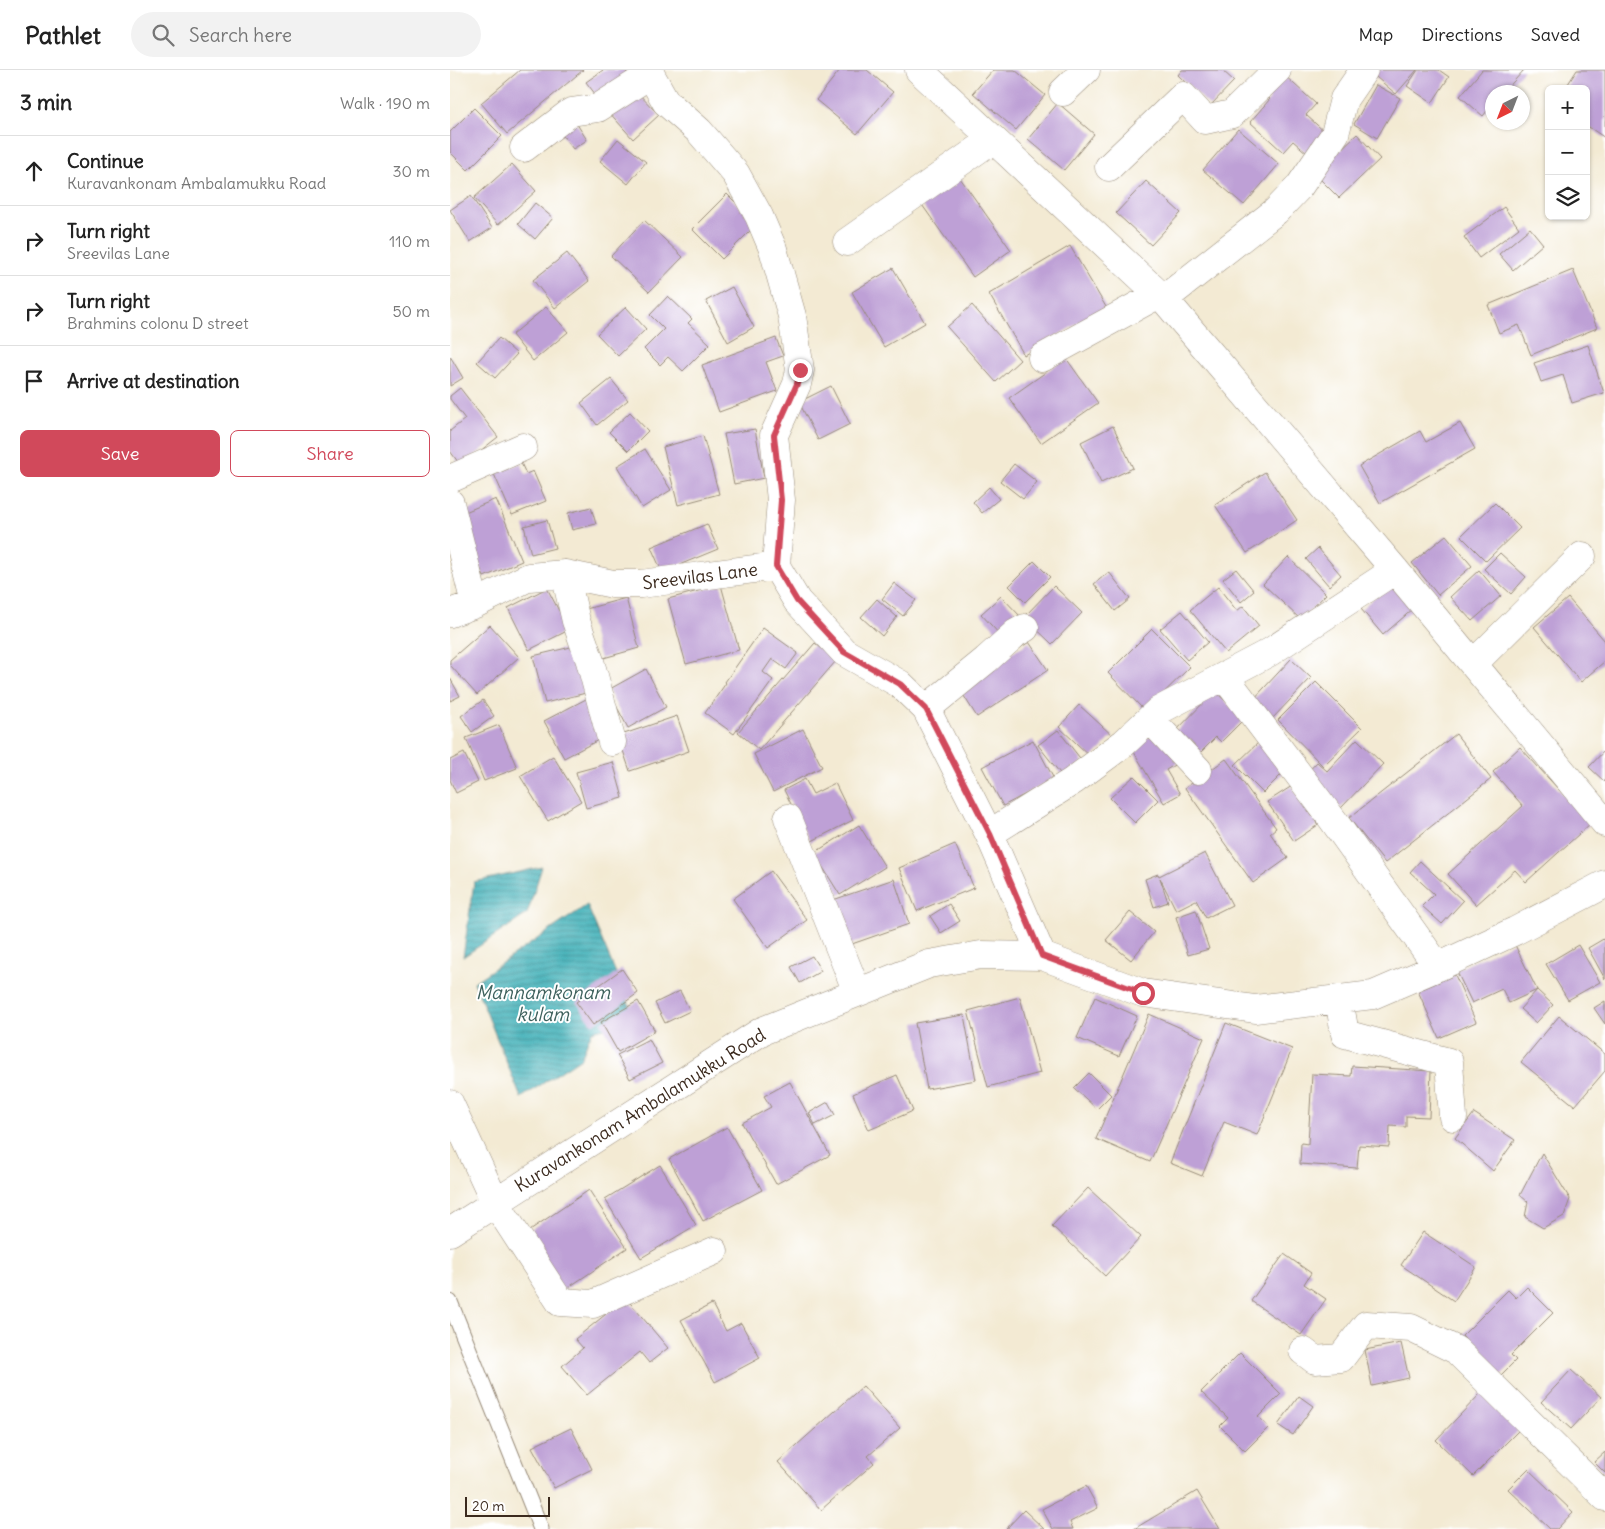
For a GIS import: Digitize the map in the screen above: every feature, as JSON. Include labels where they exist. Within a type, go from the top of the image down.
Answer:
[{"type":"street","points":[[919,70],[1162,297],[1395,570],[1605,823]]},
{"type":"street","points":[[1063,92],[1086,70]]},
{"type":"street","points":[[1109,167],[1183,96],[1206,120],[1232,114],[1277,70]]},
{"type":"street","points":[[1042,358],[1162,297],[1276,211],[1299,187],[1335,134],[1344,99],[1364,70]]},
{"type":"street","points":[[524,148],[571,112],[598,108],[650,72],[666,102],[699,131],[736,174],[759,216],[773,249],[792,316],[800,370],[797,384],[774,435],[781,500],[776,566]]},
{"type":"street","points":[[847,242],[993,139]]},
{"type":"street","points":[[450,479],[523,447]]},
{"type":"street","points":[[450,503],[462,609]]},
{"type":"street","points":[[1473,664],[1582,556]]},
{"type":"street","name":"Sreevilas Lane","points":[[462,609],[529,577],[565,574],[613,584],[641,584],[776,566],[797,601],[844,652],[900,684],[926,709],[990,834],[1042,956]]},
{"type":"street","points":[[990,834],[1073,781],[1124,743],[1158,711],[1270,652],[1395,570]]},
{"type":"street","points":[[565,574],[576,621],[590,661],[612,742]]},
{"type":"street","points":[[926,709],[1016,633],[1025,628]]},
{"type":"street","points":[[1224,676],[1333,820],[1438,967]]},
{"type":"street","points":[[1150,719],[1198,770]]},
{"type":"street","points":[[788,818],[857,992]]},
{"type":"street","name":"Kuravankonam Ambalamukku Road","points":[[450,1232],[762,1031],[929,964],[981,955],[1042,956],[1143,993],[1255,1008],[1373,995],[1515,931],[1605,884]]},
{"type":"street","points":[[1339,999],[1345,1034],[1449,1062],[1453,1118]]},
{"type":"street","points":[[450,1104],[495,1202],[560,1302],[593,1304],[714,1251]]},
{"type":"street","points":[[1303,1351],[1315,1360],[1341,1358],[1366,1325],[1411,1328],[1456,1350],[1605,1497]]},
{"type":"lane","points":[[450,1302],[541,1529]]},
{"type":"water","points":[[542,867],[527,914],[463,957],[474,882]]},
{"type":"water","name":"Mannamkonam kulam","points":[[587,905],[636,1020],[592,1031],[581,1058],[521,1098],[474,982]]},
{"type":"building","points":[[520,70],[583,70],[507,134],[481,103]]},
{"type":"building","points":[[603,70],[625,70],[632,81],[602,103],[586,82]]},
{"type":"building","points":[[840,70],[867,70],[893,92],[857,134],[816,100]]},
{"type":"building","points":[[993,70],[1015,70],[1045,95],[1016,130],[973,93]]},
{"type":"building","points":[[1182,70],[1222,70],[1234,81],[1210,106],[1178,75]]},
{"type":"building","points":[[1371,70],[1417,70],[1396,94],[1370,72]]},
{"type":"building","points":[[1418,70],[1439,70],[1449,77],[1432,103],[1407,86]]},
{"type":"building","points":[[1482,70],[1524,70],[1510,85],[1485,85],[1485,114],[1483,116],[1460,96]]},
{"type":"building","points":[[1577,70],[1605,70],[1605,138],[1590,128],[1590,85],[1567,85]]},
{"type":"building","points":[[1283,74],[1316,104],[1306,115],[1327,134],[1308,154],[1293,141],[1283,152],[1250,122],[1270,99],[1264,94]]},
{"type":"building","points":[[1376,85],[1400,98],[1377,138],[1354,124]]},
{"type":"building","points":[[632,87],[659,115],[633,139],[607,110]]},
{"type":"building","points":[[1058,103],[1094,134],[1064,170],[1028,139]]},
{"type":"building","points":[[474,108],[502,136],[468,170],[450,152],[450,132]]},
{"type":"building","points":[[575,121],[587,140],[573,149],[560,132]]},
{"type":"building","points":[[1238,129],[1279,164],[1244,205],[1203,170]]},
{"type":"building","points":[[1357,134],[1380,159],[1339,198],[1315,174]]},
{"type":"building","points":[[618,139],[646,162],[628,184],[600,161]]},
{"type":"building","points":[[512,164],[536,191],[498,225],[474,198]]},
{"type":"building","points":[[958,175],[1011,250],[973,277],[920,202]]},
{"type":"building","points":[[1146,181],[1181,213],[1151,245],[1116,213]]},
{"type":"building","points":[[727,194],[757,224],[722,259],[692,229]]},
{"type":"building","points":[[471,196],[492,228],[470,242],[450,210]]},
{"type":"building","points":[[535,203],[553,218],[535,239],[518,224]]},
{"type":"building","points":[[1504,207],[1519,228],[1479,258],[1464,237]]},
{"type":"building","points":[[644,220],[683,257],[649,292],[611,256]]},
{"type":"building","points":[[1530,228],[1543,244],[1513,270],[1499,254]]},
{"type":"building","points":[[1070,246],[1106,307],[1024,355],[989,294]]},
{"type":"building","points":[[567,253],[589,281],[555,308],[533,280]]},
{"type":"building","points":[[893,268],[925,323],[884,347],[852,292]]},
{"type":"building","points":[[1573,270],[1597,328],[1531,355],[1519,325],[1499,333],[1488,305]]},
{"type":"building","points":[[732,287],[754,327],[728,342],[706,301]]},
{"type":"building","points":[[668,296],[692,319],[688,323],[710,344],[683,371],[668,357],[660,365],[644,349],[664,329],[650,315]]},
{"type":"building","points":[[972,305],[1020,360],[996,382],[947,327]]},
{"type":"building","points":[[546,307],[568,332],[533,361],[512,335]]},
{"type":"building","points":[[626,307],[646,329],[618,356],[597,334]]},
{"type":"building","points":[[499,338],[517,354],[495,378],[477,362]]},
{"type":"building","points":[[776,338],[783,356],[766,362],[777,391],[719,412],[702,365]]},
{"type":"building","points":[[1588,345],[1604,393],[1572,403],[1563,375],[1541,382],[1534,363]]},
{"type":"building","points":[[450,356],[463,378],[450,386]]},
{"type":"building","points":[[1066,358],[1098,403],[1041,443],[1009,398]]},
{"type":"building","points":[[611,379],[628,400],[597,425],[581,403]]},
{"type":"building","points":[[831,386],[850,424],[818,440],[799,402]]},
{"type":"building","points":[[460,388],[498,437],[461,466],[450,451],[450,431],[465,419],[450,399],[450,396]]},
{"type":"building","points":[[630,412],[648,431],[628,451],[609,432]]},
{"type":"building","points":[[1460,423],[1475,449],[1380,503],[1359,466],[1420,431],[1426,442]]},
{"type":"building","points":[[1113,426],[1133,468],[1101,483],[1081,442]]},
{"type":"building","points":[[755,429],[764,478],[734,484],[724,434]]},
{"type":"building","points":[[703,436],[719,494],[678,505],[663,447]]},
{"type":"building","points":[[645,449],[671,490],[642,508],[617,466]]},
{"type":"building","points":[[521,463],[526,474],[533,471],[546,501],[512,515],[494,474]]},
{"type":"building","points":[[1014,464],[1037,482],[1023,499],[1000,481]]},
{"type":"building","points":[[1265,472],[1297,520],[1247,553],[1215,505]]},
{"type":"building","points":[[989,487],[999,499],[982,513],[973,502]]},
{"type":"building","points":[[496,499],[522,561],[484,577],[458,515]]},
{"type":"building","points":[[1495,503],[1520,528],[1486,561],[1461,536]]},
{"type":"building","points":[[591,507],[596,524],[572,530],[568,513]]},
{"type":"building","points":[[547,520],[555,548],[531,554],[524,526]]},
{"type":"building","points":[[707,524],[718,549],[662,572],[651,547]]},
{"type":"building","points":[[1446,535],[1472,566],[1438,595],[1412,563]]},
{"type":"building","points":[[1318,548],[1341,575],[1329,586],[1306,559]]},
{"type":"building","points":[[1500,553],[1526,577],[1511,594],[1484,569]]},
{"type":"building","points":[[1288,557],[1326,594],[1301,620],[1263,584]]},
{"type":"building","points":[[1034,561],[1050,577],[1025,602],[1009,586]]},
{"type":"building","points":[[1236,569],[1254,591],[1241,602],[1223,579]]},
{"type":"building","points":[[1479,570],[1501,596],[1472,621],[1450,597]]},
{"type":"building","points":[[1109,572],[1130,599],[1115,611],[1094,584]]},
{"type":"building","points":[[1392,582],[1414,608],[1383,635],[1361,609]]},
{"type":"building","points":[[894,583],[916,600],[903,616],[882,599]]},
{"type":"building","points":[[721,585],[739,650],[686,664],[668,599]]},
{"type":"building","points":[[1054,586],[1082,613],[1052,644],[1024,617]]},
{"type":"building","points":[[1218,587],[1237,611],[1243,606],[1259,626],[1226,653],[1190,610]]},
{"type":"building","points":[[547,588],[569,630],[529,650],[508,608]]},
{"type":"building","points":[[1001,596],[1021,617],[1001,636],[981,614]]},
{"type":"building","points":[[626,598],[639,648],[600,659],[586,609]]},
{"type":"building","points":[[1568,598],[1605,641],[1605,661],[1581,682],[1534,627]]},
{"type":"building","points":[[877,599],[897,617],[882,636],[861,617]]},
{"type":"building","points":[[1182,611],[1208,642],[1187,660],[1160,629]]},
{"type":"building","points":[[490,625],[519,657],[477,695],[450,665],[450,660]]},
{"type":"building","points":[[763,628],[798,653],[786,669],[772,659],[763,672],[773,680],[734,734],[705,713]]},
{"type":"building","points":[[1152,629],[1190,667],[1145,711],[1108,673]]},
{"type":"building","points":[[1029,642],[1048,670],[977,717],[959,688]]},
{"type":"building","points":[[815,643],[836,661],[759,750],[738,732]]},
{"type":"building","points":[[575,646],[586,693],[545,703],[533,656]]},
{"type":"building","points":[[1291,659],[1311,678],[1271,720],[1251,702]]},
{"type":"building","points":[[646,669],[666,707],[628,728],[608,690]]},
{"type":"building","points":[[450,678],[460,696],[450,701]]},
{"type":"building","points":[[1316,682],[1362,728],[1323,766],[1278,720]]},
{"type":"building","points":[[1215,691],[1244,719],[1221,742],[1216,737],[1192,761],[1169,738]]},
{"type":"building","points":[[586,699],[606,736],[564,758],[544,721]]},
{"type":"building","points":[[483,700],[494,716],[472,732],[461,716]]},
{"type":"building","points":[[1079,705],[1113,736],[1092,758],[1059,727]]},
{"type":"building","points":[[677,716],[689,751],[630,771],[618,736]]},
{"type":"building","points":[[499,725],[517,768],[484,781],[466,738]]},
{"type":"building","points":[[803,729],[822,767],[773,792],[754,754]]},
{"type":"building","points":[[1058,730],[1083,762],[1063,777],[1038,745]]},
{"type":"building","points":[[1155,734],[1181,761],[1166,770],[1180,794],[1164,803],[1131,747]]},
{"type":"building","points":[[1456,734],[1491,779],[1385,863],[1349,818]]},
{"type":"building","points":[[1357,739],[1383,764],[1341,808],[1305,775],[1317,762],[1327,771]]},
{"type":"building","points":[[1033,740],[1054,779],[1003,806],[982,767]]},
{"type":"building","points":[[1261,740],[1289,767],[1263,793],[1235,765]]},
{"type":"building","points":[[1520,747],[1590,824],[1526,882],[1515,870],[1476,905],[1448,874],[1523,806],[1493,772]]},
{"type":"building","points":[[1605,750],[1605,782],[1589,767]]},
{"type":"building","points":[[464,753],[478,782],[456,793],[450,780],[450,760]]},
{"type":"building","points":[[553,756],[581,801],[548,821],[520,776]]},
{"type":"building","points":[[1226,759],[1276,828],[1270,833],[1288,858],[1253,883],[1185,788]]},
{"type":"building","points":[[613,762],[623,798],[586,808],[576,772]]},
{"type":"building","points":[[1134,776],[1158,800],[1135,823],[1110,798]]},
{"type":"building","points":[[805,779],[813,794],[835,783],[853,820],[810,842],[784,790]]},
{"type":"building","points":[[1292,786],[1318,825],[1294,841],[1267,802]]},
{"type":"building","points":[[859,825],[885,867],[840,895],[814,853]]},
{"type":"building","points":[[955,844],[974,888],[917,911],[899,868]]},
{"type":"building","points":[[1205,853],[1232,905],[1206,918],[1196,900],[1176,910],[1160,878],[1168,902],[1154,907],[1145,879],[1158,874],[1159,876]]},
{"type":"building","points":[[1420,861],[1463,901],[1442,924],[1422,906],[1434,894],[1410,872]]},
{"type":"building","points":[[771,871],[807,920],[768,948],[733,899]]},
{"type":"building","points":[[894,879],[909,924],[849,945],[833,900]]},
{"type":"building","points":[[949,904],[960,921],[941,933],[930,916]]},
{"type":"building","points":[[1196,910],[1209,949],[1188,955],[1176,917]]},
{"type":"building","points":[[1130,912],[1154,932],[1131,960],[1106,940]]},
{"type":"building","points":[[1605,938],[1605,979],[1588,948]]},
{"type":"building","points":[[1514,943],[1537,990],[1509,1003],[1502,989],[1472,1003],[1456,970]]},
{"type":"building","points":[[1578,945],[1600,982],[1568,1000],[1546,964]]},
{"type":"building","points":[[812,956],[821,971],[800,983],[791,967]]},
{"type":"building","points":[[622,969],[638,993],[593,1025],[576,1002]]},
{"type":"building","points":[[1455,975],[1476,1022],[1439,1038],[1418,991]]},
{"type":"building","points":[[1537,990],[1553,1005],[1536,1023],[1520,1009]]},
{"type":"building","points":[[680,991],[690,1011],[665,1023],[655,1003]]},
{"type":"building","points":[[1020,997],[1040,1073],[988,1087],[968,1011]]},
{"type":"building","points":[[1095,997],[1137,1016],[1119,1056],[1077,1038]]},
{"type":"building","points":[[638,1001],[655,1031],[618,1052],[601,1022]]},
{"type":"building","points":[[1605,1001],[1605,1024],[1594,1008]]},
{"type":"building","points":[[1149,1014],[1204,1038],[1150,1162],[1096,1139]]},
{"type":"building","points":[[964,1015],[976,1080],[927,1089],[915,1023]]},
{"type":"building","points":[[1559,1016],[1605,1054],[1605,1071],[1575,1106],[1521,1062]]},
{"type":"building","points":[[1226,1023],[1292,1049],[1257,1135],[1224,1122],[1202,1176],[1170,1163]]},
{"type":"building","points":[[649,1039],[662,1063],[630,1079],[617,1055]]},
{"type":"building","points":[[1352,1066],[1431,1071],[1429,1117],[1406,1116],[1406,1127],[1390,1126],[1389,1147],[1359,1145],[1357,1168],[1300,1164],[1301,1143],[1308,1144],[1312,1074],[1351,1076]]},
{"type":"building","points":[[1089,1073],[1111,1095],[1097,1109],[1074,1088]]},
{"type":"building","points":[[897,1075],[913,1111],[869,1130],[853,1094]]},
{"type":"building","points":[[790,1082],[830,1155],[776,1184],[742,1123],[771,1107],[764,1096]]},
{"type":"building","points":[[828,1102],[835,1115],[815,1125],[809,1113]]},
{"type":"building","points":[[1474,1113],[1515,1140],[1493,1171],[1455,1138]]},
{"type":"building","points":[[727,1127],[762,1190],[703,1221],[669,1159]]},
{"type":"building","points":[[1542,1153],[1570,1199],[1564,1216],[1543,1228],[1525,1217],[1528,1202],[1520,1195]]},
{"type":"building","points":[[660,1165],[696,1225],[641,1258],[605,1199]]},
{"type":"building","points":[[1088,1188],[1141,1237],[1105,1276],[1052,1226]]},
{"type":"building","points":[[589,1190],[627,1248],[563,1291],[524,1234]]},
{"type":"building","points":[[1423,1232],[1476,1267],[1454,1301],[1401,1265]]},
{"type":"building","points":[[1284,1254],[1311,1273],[1304,1284],[1326,1299],[1301,1335],[1251,1301]]},
{"type":"building","points":[[1527,1287],[1553,1313],[1511,1355],[1516,1360],[1501,1375],[1462,1336],[1508,1290],[1516,1298]]},
{"type":"building","points":[[626,1298],[668,1348],[649,1363],[640,1352],[587,1395],[562,1366],[583,1348],[575,1339]]},
{"type":"building","points":[[712,1304],[726,1331],[741,1323],[760,1358],[715,1382],[681,1320]]},
{"type":"building","points":[[1401,1343],[1409,1378],[1372,1386],[1365,1350]]},
{"type":"building","points":[[1240,1353],[1281,1394],[1258,1417],[1269,1427],[1245,1451],[1220,1426],[1228,1418],[1201,1392]]},
{"type":"building","points":[[1571,1370],[1601,1397],[1571,1429],[1541,1402]]},
{"type":"building","points":[[863,1386],[900,1428],[868,1456],[874,1463],[821,1510],[778,1462]]},
{"type":"building","points":[[1481,1393],[1519,1430],[1473,1476],[1436,1440]]},
{"type":"building","points":[[1299,1396],[1313,1406],[1293,1435],[1278,1425]]},
{"type":"building","points":[[571,1428],[592,1469],[554,1488],[532,1447]]},
{"type":"building","points":[[1605,1452],[1605,1473],[1594,1462]]},
{"type":"building","points":[[1528,1469],[1573,1512],[1557,1529],[1550,1529],[1508,1489]]},
{"type":"building","points":[[1086,1486],[1098,1508],[1070,1522],[1073,1529],[1053,1529],[1042,1509]]},
{"type":"building","points":[[1197,1491],[1220,1529],[1134,1529]]},
{"type":"building","points":[[1024,1510],[1044,1529],[1006,1529]]},
{"type":"route","points":[[800,370],[797,384],[774,435],[781,500],[776,566],[797,601],[844,652],[900,684],[926,709],[990,834],[1042,956],[1143,993]]}]
